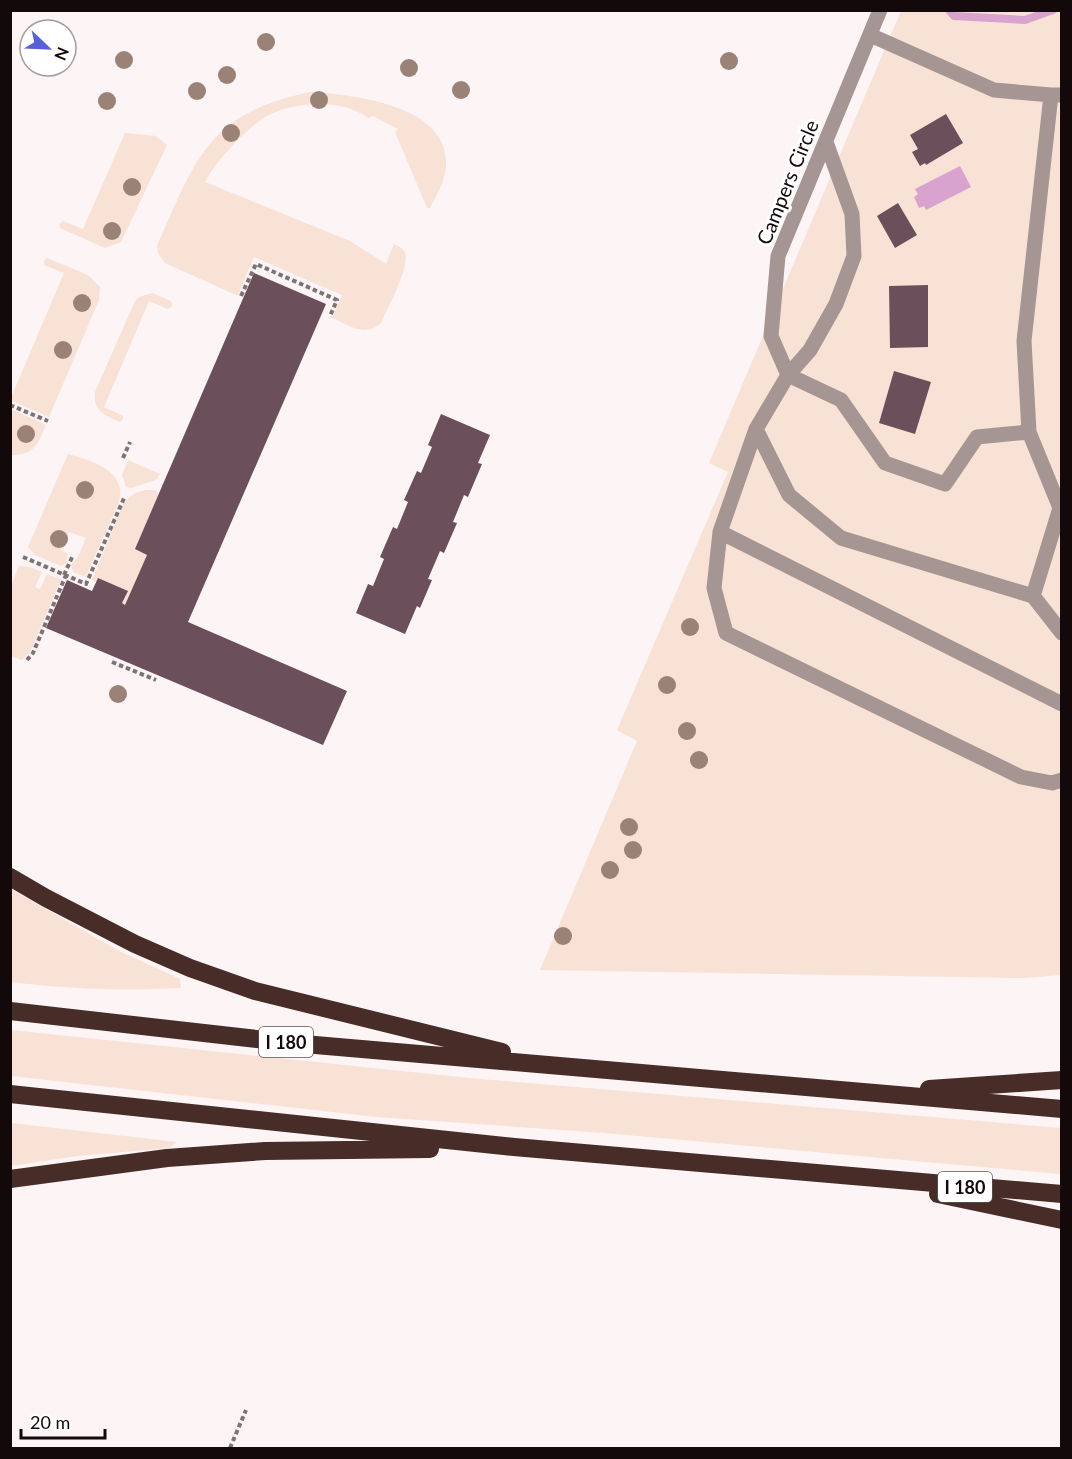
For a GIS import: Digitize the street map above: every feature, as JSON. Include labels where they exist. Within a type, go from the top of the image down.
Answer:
[{"type":"highway","points":[[10,877],[135,944],[190,968],[255,991],[562,1066]]},
{"type":"highway","name":"I 180","points":[[10,1011],[292,1043],[1062,1109]]},
{"type":"highway","points":[[873,1093],[1062,1080]]},
{"type":"highway","name":"I 180","points":[[10,1094],[514,1147],[1062,1194]]},
{"type":"highway","points":[[10,1179],[167,1158],[265,1151],[514,1147]]},
{"type":"highway","points":[[869,1179],[1062,1220]]},
{"type":"street","name":"Campers Circle","points":[[788,375],[771,336],[778,256],[880,10]]},
{"type":"street","points":[[870,35],[994,90],[1056,95],[1024,341],[1029,432],[1060,508],[1033,596]]},
{"type":"street","points":[[825,142],[852,214],[854,256],[836,304],[810,350],[788,375],[756,429],[720,532],[714,588],[726,633],[1021,777],[1052,783],[1062,780]]},
{"type":"street","points":[[788,375],[841,400],[885,463],[945,484],[977,437],[1029,432]]},
{"type":"street","points":[[756,429],[789,495],[841,538],[1033,596],[1062,633]]},
{"type":"street","points":[[720,532],[1062,704]]},
{"type":"path","points":[[241,296],[256,264],[337,300],[330,316]]},
{"type":"path","points":[[10,405],[48,421]]},
{"type":"path","points":[[123,459],[130,442]]},
{"type":"path","points":[[23,557],[86,584],[125,496]]},
{"type":"path","points":[[27,660],[33,653],[73,555]]},
{"type":"path","points":[[112,662],[156,680]]},
{"type":"path","points":[[230,1449],[246,1410]]},
{"type":"shaded area","points":[[901,11],[1061,11],[1061,975],[1025,978],[540,970],[637,741],[617,730],[728,472],[709,463]]},
{"type":"shaded area","points":[[311,92],[351,96],[395,107],[416,116],[432,128],[443,144],[446,170],[430,208],[427,208],[395,132],[398,129],[373,116],[368,118],[345,107],[331,105],[303,105],[265,117],[232,146],[205,182],[350,241],[386,264],[394,244],[402,249],[406,259],[397,288],[381,323],[369,330],[357,329],[332,318],[342,295],[254,257],[238,295],[236,295],[165,263],[158,253],[157,246],[183,188],[210,144],[227,127],[249,113],[276,101]]},
{"type":"shaded area","points":[[125,133],[156,136],[167,145],[121,242],[105,248],[60,228],[59,224],[63,221],[83,229]]},
{"type":"shaded area","points":[[960,166],[971,187],[926,210],[924,206],[919,208],[914,197],[918,194],[915,189]]},
{"type":"shaded area","points":[[47,258],[88,275],[100,287],[99,300],[49,417],[10,400],[64,273],[44,265]]},
{"type":"shaded area","points":[[152,293],[171,301],[172,306],[168,309],[149,301],[104,407],[123,416],[120,422],[101,412],[96,404],[95,392],[135,301],[139,297]]},
{"type":"shaded area","points":[[11,409],[46,425],[34,448],[19,455],[11,455]]},
{"type":"shaded area","points":[[68,454],[100,465],[118,481],[120,489],[117,507],[86,577],[73,572],[71,565],[78,557],[86,538],[69,532],[61,550],[68,554],[65,564],[61,566],[35,555],[28,547]]},
{"type":"shaded area","points":[[128,460],[160,474],[156,480],[131,488],[126,487],[122,475]]},
{"type":"shaded area","points":[[155,490],[160,496],[147,555],[125,605],[122,603],[126,595],[92,580],[123,505],[133,494]]},
{"type":"shaded area","points":[[19,566],[30,567],[42,572],[35,587],[40,589],[47,574],[61,580],[30,652],[22,660],[10,656],[11,586]]},
{"type":"shaded area","points":[[11,889],[119,951],[180,979],[181,988],[96,989],[11,982]]},
{"type":"shaded area","points":[[11,1030],[469,1078],[1061,1128],[1061,1174],[604,1133],[377,1117],[11,1076]]},
{"type":"shaded area","points":[[11,1123],[177,1142],[169,1148],[77,1156],[11,1166]]},
{"type":"building","points":[[946,114],[963,143],[926,165],[925,163],[920,166],[912,152],[918,149],[910,135]]},
{"type":"building","points":[[898,203],[917,235],[895,248],[877,216]]},
{"type":"building","points":[[254,273],[326,304],[188,622],[347,691],[323,745],[46,628],[67,580],[92,591],[98,578],[128,591],[122,603],[125,605],[147,555],[135,549]]},
{"type":"building","points":[[928,285],[928,347],[890,348],[889,286]]},
{"type":"building","points":[[894,371],[931,382],[915,434],[879,423]]},
{"type":"building","points":[[441,414],[490,435],[478,463],[482,464],[468,497],[464,495],[453,522],[457,523],[444,553],[440,551],[428,579],[432,580],[405,634],[356,613],[368,584],[373,586],[384,559],[380,557],[393,527],[397,529],[408,502],[404,500],[417,471],[421,473],[432,447],[428,445]]},
{"type":"waterway","points":[[949,10],[954,16],[1025,20],[1053,10]]}]
